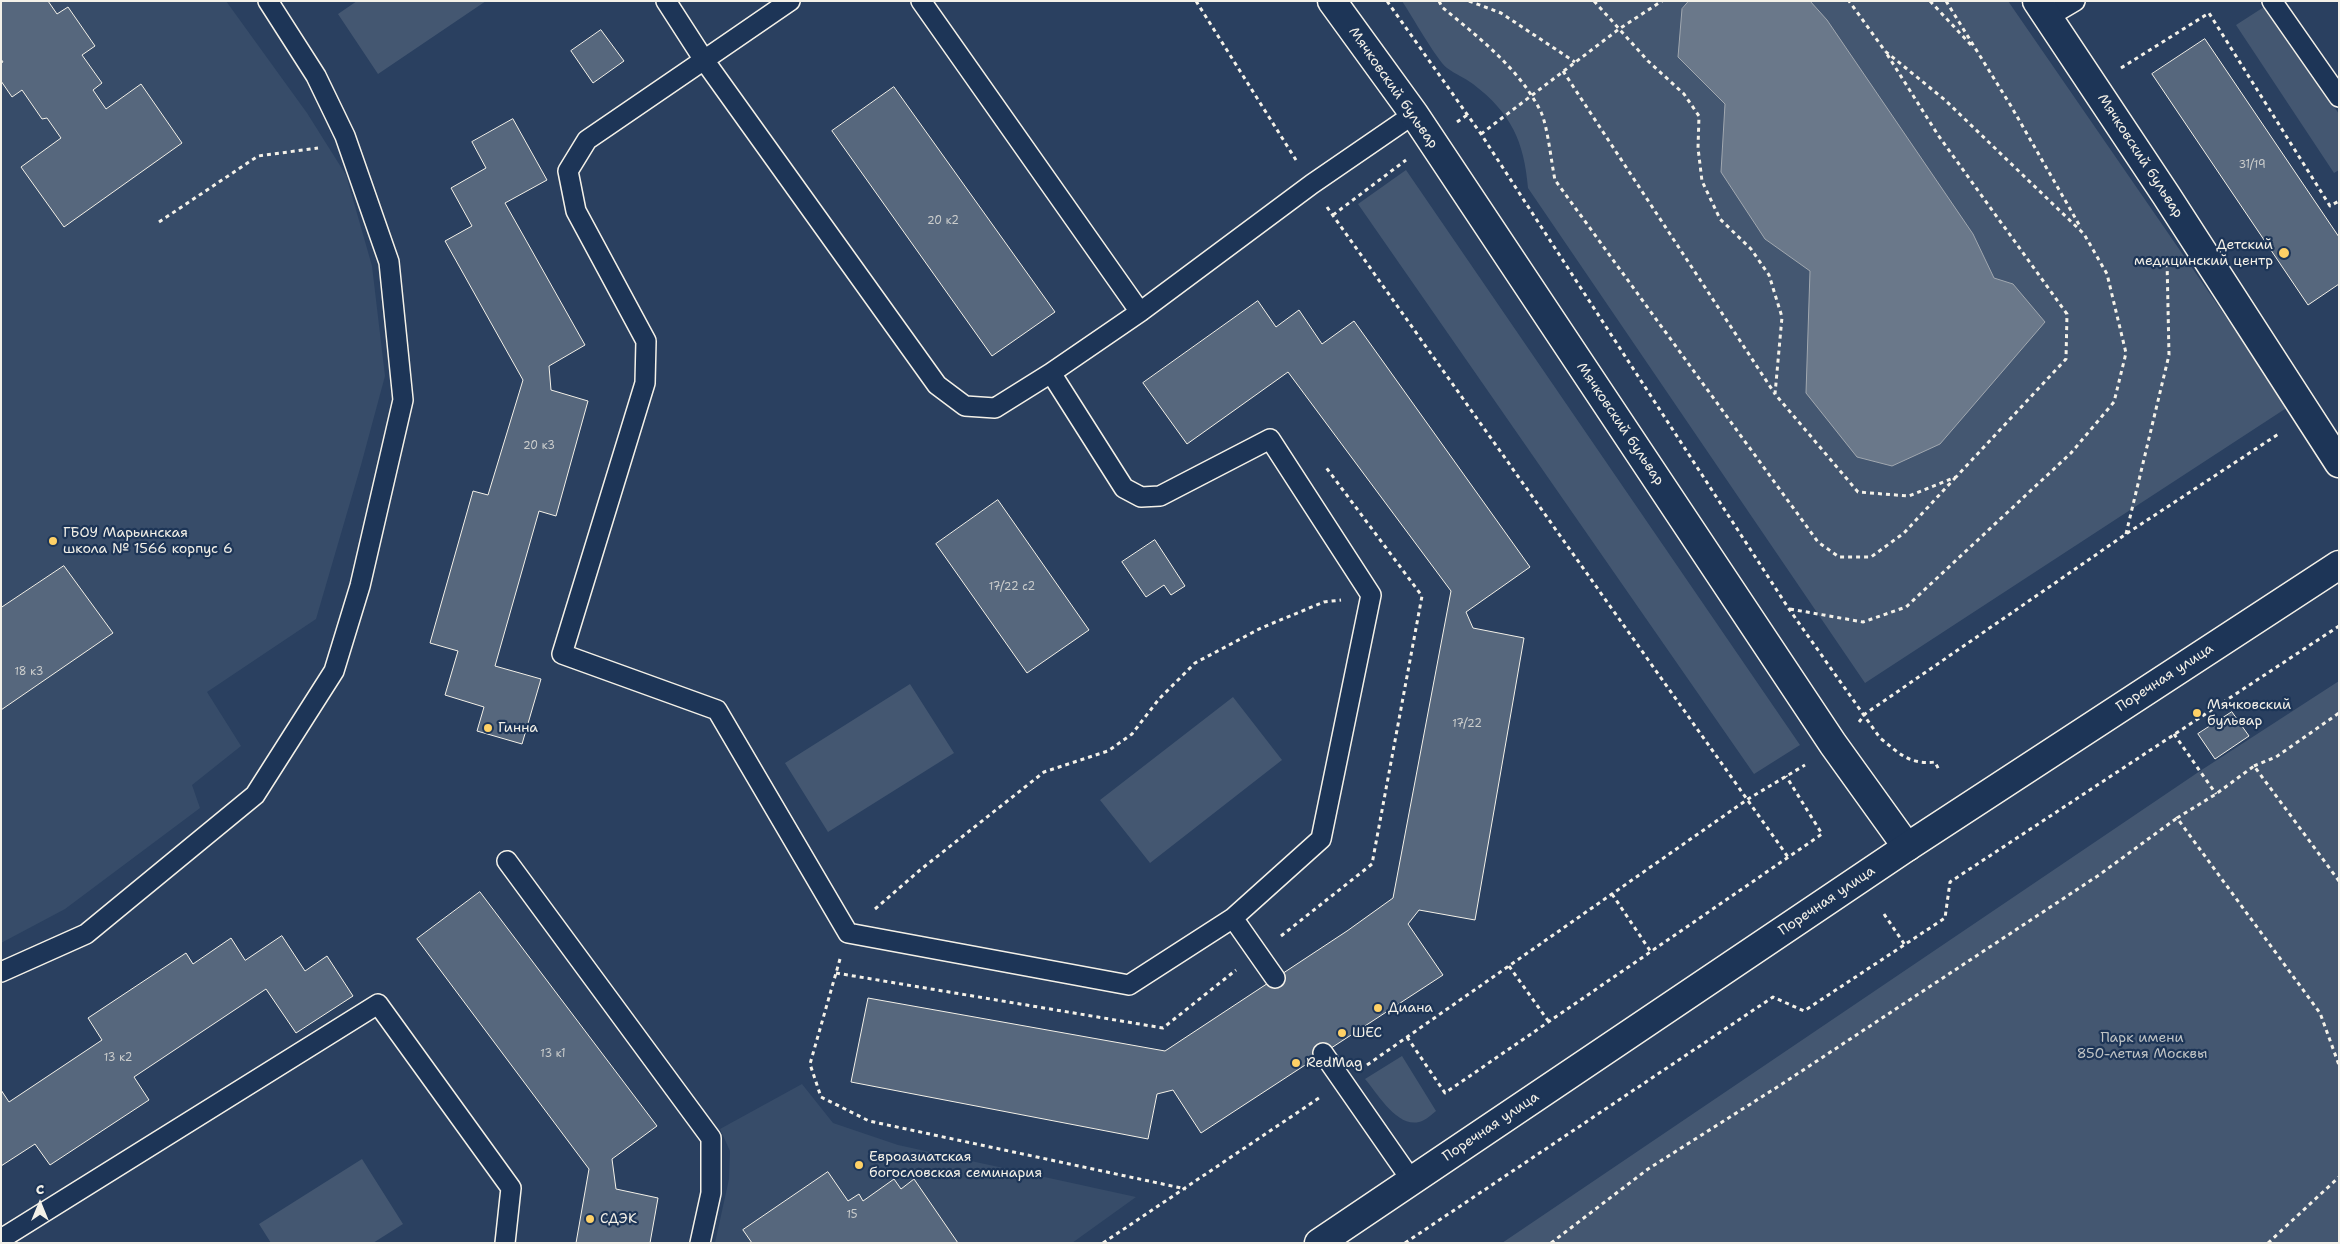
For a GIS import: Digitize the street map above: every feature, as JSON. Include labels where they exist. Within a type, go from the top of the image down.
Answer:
[{"type":"street","name":"Мячковский бульвар","points":[[1332,1],[1414,114],[1833,744],[1907,847]]},
{"type":"street","name":"Мячковский бульвар","points":[[2043,9],[2339,463]]},
{"type":"street","name":"Поречная улица","points":[[1319,1243],[1907,847],[2339,565]]},
{"type":"lane","points":[[1,972],[86,934],[255,795],[334,671],[360,586],[403,400],[389,262],[345,136],[316,76],[268,1]]},
{"type":"lane","points":[[666,1],[704,60],[937,385],[965,406],[995,408],[1051,373],[1140,312],[1312,184],[1414,114]]},
{"type":"lane","points":[[790,1],[587,140],[568,171],[576,211],[646,341],[645,383],[562,654],[717,710],[848,933],[1129,985],[1233,918],[1321,839],[1372,595],[1270,439],[1160,496],[1141,497],[1124,488],[1051,373]]},
{"type":"lane","points":[[921,1],[1140,312]]},
{"type":"lane","points":[[2043,9],[2075,1]]},
{"type":"lane","points":[[2272,1],[2339,97]]},
{"type":"lane","points":[[507,861],[711,1138],[711,1193],[700,1243]]},
{"type":"lane","points":[[1233,918],[1275,978]]},
{"type":"lane","points":[[1,1239],[378,1004],[511,1188],[505,1243]]},
{"type":"lane","points":[[1324,1053],[1412,1182]]},
{"type":"path","points":[[1196,1],[1333,215],[1788,857]]},
{"type":"path","points":[[1387,1],[1481,134],[1789,609],[1865,714],[1880,738],[1897,752],[1919,764],[1935,762],[1939,770]]},
{"type":"path","points":[[1439,1],[1442,7],[1497,53],[1531,95],[1542,114],[1555,180],[1818,542],[1840,557],[1871,557],[1904,533],[2066,359],[2067,314],[1938,135],[1885,51],[1849,1]]},
{"type":"path","points":[[1469,1],[1501,13],[1575,62]]},
{"type":"path","points":[[1594,1],[1648,61],[1684,94],[1699,116],[1698,148],[1702,181],[1720,219],[1752,249],[1769,275],[1782,317],[1775,394]]},
{"type":"path","points":[[1481,134],[1619,29],[1662,1]]},
{"type":"path","points":[[1930,1],[1977,51]]},
{"type":"path","points":[[1789,609],[1863,622],[1906,607],[2071,453],[2114,402],[2126,353],[2107,274],[1946,1]]},
{"type":"path","points":[[2093,85],[2209,14],[2330,206],[2339,201]]},
{"type":"path","points":[[1885,51],[1945,100],[2084,234]]},
{"type":"path","points":[[1563,71],[1775,394],[1858,492],[1909,496],[1956,477]]},
{"type":"path","points":[[1333,215],[1467,114]]},
{"type":"path","points":[[159,222],[258,156],[328,147],[345,136]]},
{"type":"path","points":[[2126,534],[2169,355],[2167,251]]},
{"type":"path","points":[[1857,724],[1865,714],[2126,534],[2307,415]]},
{"type":"path","points":[[836,973],[1162,1028],[1372,864],[1422,596],[1322,462]]},
{"type":"path","points":[[1186,1189],[869,1121],[821,1097],[810,1064],[848,933],[920,870],[1044,772],[1108,751],[1132,734],[1159,698],[1196,663],[1261,628],[1324,602],[1372,595]]},
{"type":"path","points":[[1405,1243],[1772,997],[1804,1011],[1905,945],[1945,918],[1950,882],[2339,626]]},
{"type":"path","points":[[1550,1243],[1648,1169],[1773,1090],[2099,875],[2177,818],[2216,794],[2254,766],[2276,757],[2339,713]]},
{"type":"path","points":[[2174,734],[2216,794]]},
{"type":"path","points":[[1103,1243],[1343,1082],[1748,799],[1805,766]]},
{"type":"path","points":[[2254,766],[2339,881]]},
{"type":"path","points":[[1406,1037],[1445,1094],[1822,834],[1786,776]]},
{"type":"path","points":[[2177,818],[2320,1014],[2339,1065]]},
{"type":"path","points":[[1612,894],[1650,952]]},
{"type":"path","points":[[1884,914],[1905,945]]},
{"type":"path","points":[[1509,966],[1549,1022]]},
{"type":"path","points":[[2268,1243],[2339,1177]]},
{"type":"shaded area","points":[[1,1],[226,1],[307,113],[346,175],[372,266],[385,376],[316,619],[207,692],[241,746],[192,785],[200,808],[65,909],[1,943]]},
{"type":"shaded area","points":[[1689,1],[1810,1],[1827,20],[1973,234],[1994,278],[2013,284],[2045,322],[1940,444],[1892,466],[1857,457],[1806,393],[1810,271],[1765,239],[1721,172],[1725,104],[1678,57],[1682,9]]},
{"type":"shaded area","name":"Евроазиатская богословская семинария","points":[[802,1084],[833,1123],[898,1145],[1136,1197],[1072,1243],[715,1243],[729,1179],[730,1151],[720,1129]]},
{"type":"green space","points":[[357,1],[486,1],[378,74],[338,14]]},
{"type":"green space","points":[[1402,1],[2008,1],[2288,407],[1865,683],[1528,188],[1519,142],[1506,117],[1486,95],[1442,63]]},
{"type":"green space","points":[[2267,5],[2339,114],[2339,170],[2334,173],[2236,25]]},
{"type":"green space","points":[[1406,170],[1800,745],[1754,774],[1358,204]]},
{"type":"green space","name":"Парк имени 850-летия Москвы","points":[[2339,681],[2339,1243],[1502,1243],[2200,771]]},
{"type":"green space","points":[[910,684],[954,753],[828,832],[785,763]]},
{"type":"green space","points":[[1233,697],[1282,760],[1150,863],[1100,800]]},
{"type":"green space","points":[[1402,1056],[1436,1111],[1424,1120],[1415,1123],[1398,1117],[1390,1110],[1365,1079]]},
{"type":"green space","points":[[362,1159],[403,1224],[373,1243],[271,1243],[259,1224]]},
{"type":"building","points":[[1,1],[48,1],[57,14],[68,7],[95,46],[82,55],[102,83],[93,90],[106,109],[141,84],[182,143],[64,227],[21,167],[61,138],[47,118],[42,119],[22,90],[12,97],[1,81],[1,63],[3,62],[1,59]]},
{"type":"building","points":[[601,30],[624,61],[593,83],[571,51]]},
{"type":"building","points":[[2205,39],[2339,237],[2339,284],[2308,305],[2152,74]]},
{"type":"building","points":[[894,87],[1055,312],[992,356],[832,131]]},
{"type":"building","points":[[513,119],[547,180],[505,203],[585,345],[549,366],[551,390],[588,401],[556,516],[539,511],[495,666],[541,679],[522,744],[477,731],[484,707],[445,695],[458,651],[430,643],[473,491],[488,495],[523,380],[445,241],[472,226],[451,188],[486,168],[472,142]]},
{"type":"building","points":[[1258,301],[1276,327],[1299,310],[1322,344],[1354,321],[1530,567],[1466,612],[1473,628],[1524,638],[1475,920],[1419,910],[1408,924],[1443,975],[1201,1133],[1173,1090],[1157,1094],[1148,1139],[851,1082],[868,998],[1165,1051],[1347,931],[1393,898],[1451,591],[1288,372],[1187,444],[1143,383]]},
{"type":"building","points":[[998,500],[1089,630],[1027,673],[936,544]]},
{"type":"building","points":[[1155,540],[1185,586],[1171,595],[1164,585],[1146,597],[1122,562]]},
{"type":"building","points":[[64,566],[113,633],[1,710],[1,608]]},
{"type":"building","points":[[2232,712],[2249,736],[2215,759],[2198,734]]},
{"type":"building","points":[[480,892],[657,1126],[612,1159],[616,1189],[658,1198],[650,1243],[576,1243],[589,1169],[417,939]]},
{"type":"building","points":[[282,936],[305,971],[327,956],[353,996],[296,1033],[266,989],[134,1077],[149,1100],[50,1165],[35,1144],[1,1166],[1,1090],[9,1102],[102,1040],[88,1018],[186,953],[193,964],[231,938],[245,960]]},
{"type":"building","points":[[828,1172],[848,1201],[859,1194],[863,1201],[894,1179],[901,1189],[914,1179],[958,1243],[752,1243],[743,1230]]},
{"type":"place","name":"Детский медицинский центр","points":[[2284,253]]},
{"type":"place","name":"ГБОУ Марьинская школа № 1566 корпус 6","points":[[53,541]]},
{"type":"place","name":"Мячковский бульвар","points":[[2197,713]]},
{"type":"place","name":"Гинна","points":[[488,728]]},
{"type":"place","name":"Диана","points":[[1378,1008]]},
{"type":"place","name":"ШЕС","points":[[1342,1033]]},
{"type":"place","name":"RedMag","points":[[1296,1063]]},
{"type":"place","name":"Евроазиатская богословская семинария","points":[[859,1165]]},
{"type":"place","name":"СДЭК","points":[[590,1219]]}]
